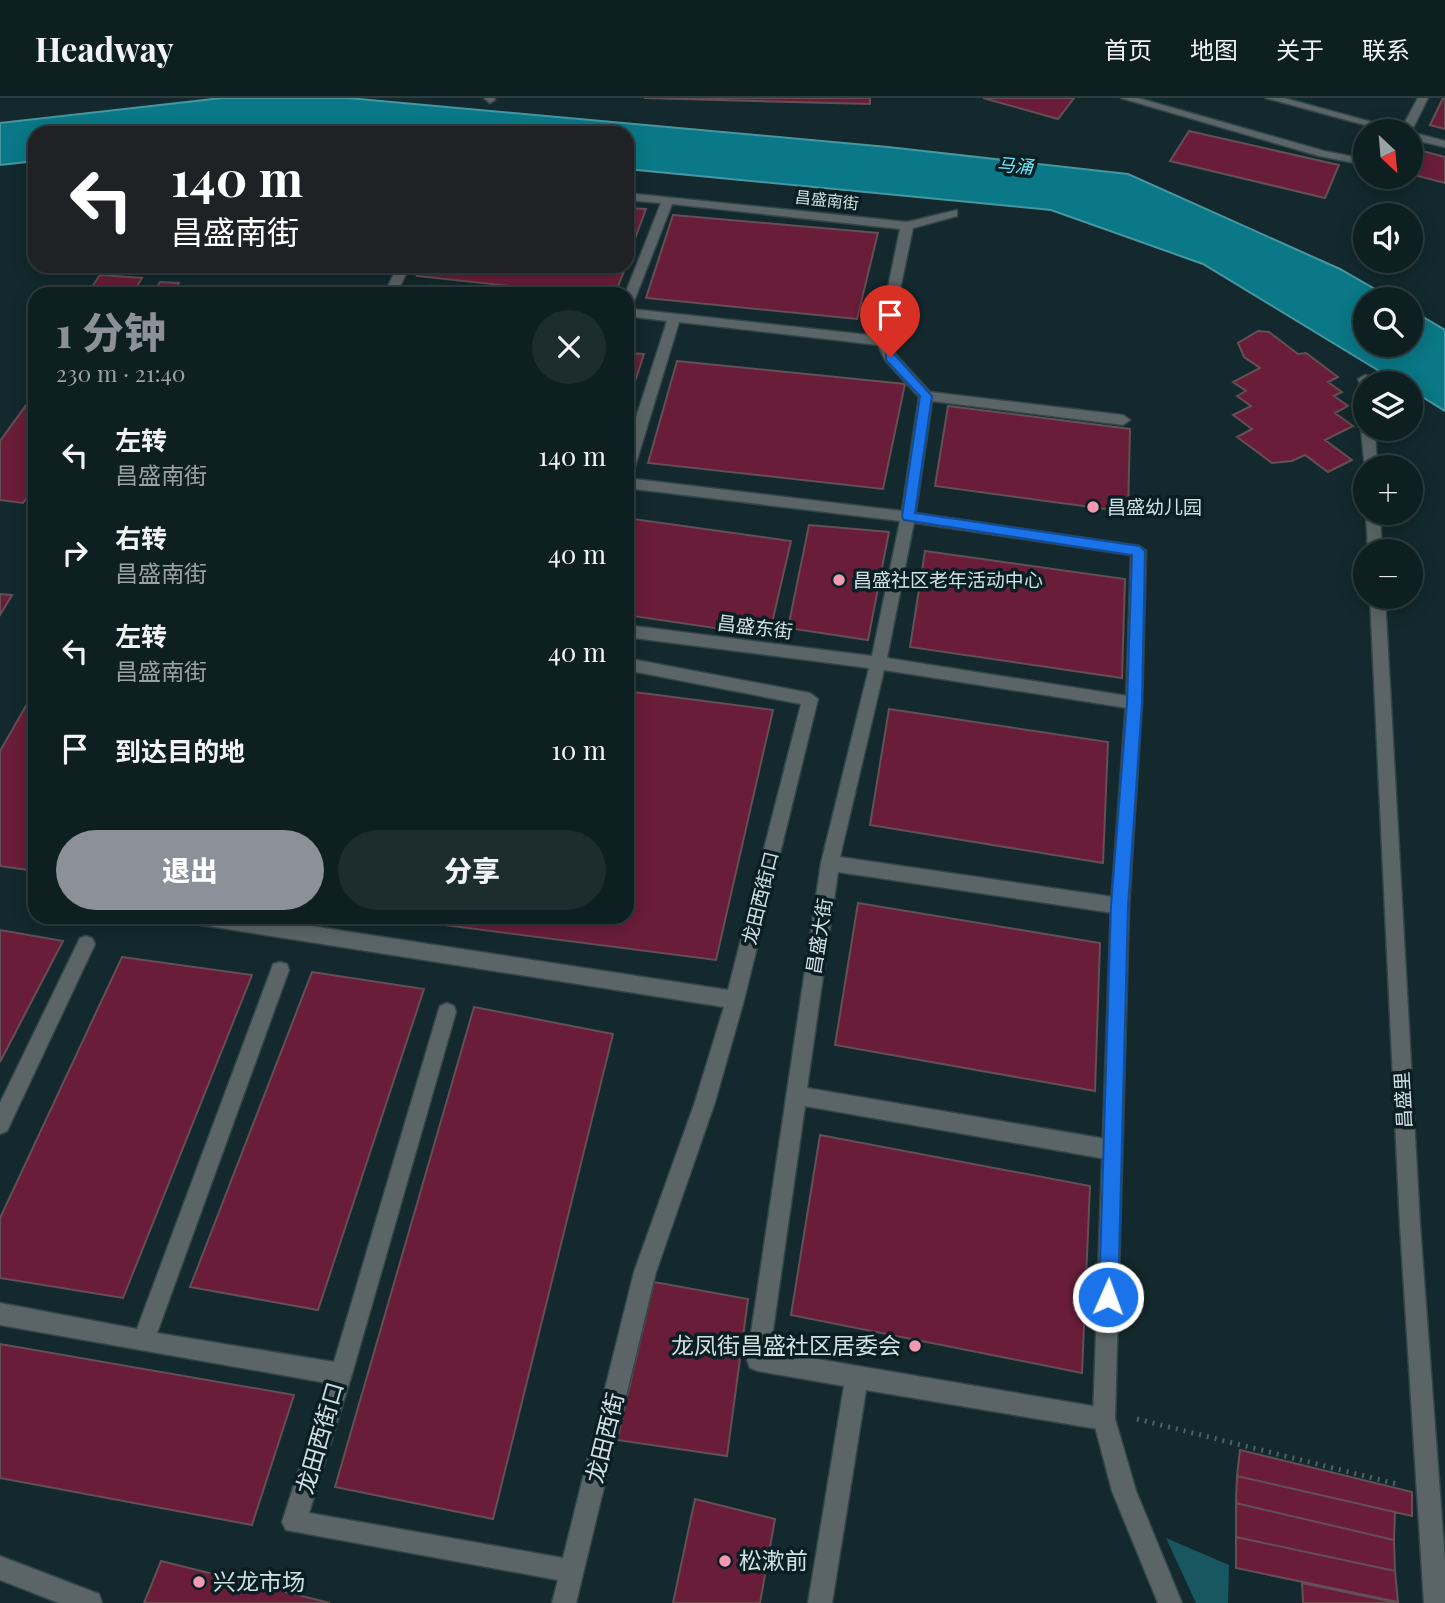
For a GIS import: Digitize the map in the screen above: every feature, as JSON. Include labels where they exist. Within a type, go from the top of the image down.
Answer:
[{"type":"street","points":[[1126,98],[1323,154],[1353,160]]},
{"type":"street","points":[[1271,98],[1353,119]]},
{"type":"street","points":[[1411,119],[1419,99]]},
{"type":"street","points":[[1423,138],[1445,144]]},
{"type":"street","name":"昌盛南街","points":[[634,197],[907,226]]},
{"type":"street","points":[[634,288],[668,200]]},
{"type":"street","points":[[953,214],[907,226],[883,341],[890,357],[926,396],[1123,420]]},
{"type":"street","points":[[634,310],[883,341]]},
{"type":"street","points":[[634,447],[674,317]]},
{"type":"street","points":[[908,517],[926,396]]},
{"type":"street","points":[[634,484],[908,517],[1139,551],[1134,703],[1119,906],[1104,1419],[1124,1491],[1170,1603]]},
{"type":"street","name":"昌盛大街","points":[[857,1377],[758,1360],[830,863],[878,663],[908,517]]},
{"type":"street","name":"昌盛里","points":[[1378,609],[1410,1225],[1436,1603]]},
{"type":"street","name":"昌盛东街","points":[[634,632],[878,663],[1134,703]]},
{"type":"street","name":"龙田西街口","points":[[634,666],[810,699],[735,1000],[705,1102],[645,1272]]},
{"type":"street","points":[[830,863],[1119,906]]},
{"type":"street","points":[[247,924],[735,1000]]},
{"type":"street","points":[[0,1124],[86,944]]},
{"type":"street","points":[[143,1342],[279,970]]},
{"type":"street","points":[[341,1374],[447,1012]]},
{"type":"street","points":[[795,1095],[1112,1150]]},
{"type":"street","name":"龙田西街","points":[[564,1603],[645,1272]]},
{"type":"street","name":"龙田西街口","points":[[0,1314],[143,1342],[341,1374],[294,1522],[572,1571]]},
{"type":"street","points":[[820,1603],[857,1377],[1104,1419]]},
{"type":"street","points":[[0,1568],[90,1603]]},
{"type":"path","points":[[1144,1419],[1429,1492]]},
{"type":"shaded area","points":[[1166,1538],[1229,1565],[1228,1603],[1196,1603]]},
{"type":"water","name":"马涌","points":[[222,98],[348,98],[888,147],[1128,174],[1340,269],[1371,287],[1353,287],[1353,355],[1203,264],[1051,210],[634,170],[634,126],[28,126],[28,162],[0,165],[0,123]]},
{"type":"water","points":[[1423,317],[1445,330],[1445,411],[1423,397],[1423,371],[1379,371],[1356,357],[1423,357]]},
{"type":"building","points":[[644,98],[870,98],[870,104]]},
{"type":"building","points":[[983,98],[1074,98],[1058,119]]},
{"type":"building","points":[[1445,98],[1445,129],[1430,125]]},
{"type":"building","points":[[1189,131],[1339,165],[1325,198],[1170,161]]},
{"type":"building","points":[[1423,151],[1445,157],[1445,183],[1423,177]]},
{"type":"building","points":[[634,208],[646,209],[634,241]]},
{"type":"building","points":[[673,215],[878,233],[857,319],[646,298]]},
{"type":"building","points":[[419,273],[623,273],[618,287],[520,287],[417,276]]},
{"type":"building","points":[[100,275],[142,278],[137,287],[92,287]]},
{"type":"building","points":[[160,282],[179,283],[177,287],[157,287]]},
{"type":"building","points":[[1258,331],[1269,332],[1298,354],[1306,353],[1338,377],[1328,382],[1342,392],[1334,396],[1348,406],[1335,413],[1353,426],[1325,440],[1352,460],[1328,472],[1305,455],[1292,461],[1272,463],[1237,437],[1252,429],[1233,415],[1251,406],[1237,396],[1246,391],[1233,382],[1260,368],[1244,357],[1238,343]]},
{"type":"building","points":[[634,353],[644,354],[634,385]]},
{"type":"building","points":[[677,361],[905,384],[883,489],[648,463]]},
{"type":"building","points":[[28,403],[28,496],[23,503],[0,500],[0,441]]},
{"type":"building","points":[[948,406],[1130,429],[1128,512],[935,486]]},
{"type":"building","points":[[634,519],[791,541],[769,636],[634,616]]},
{"type":"building","name":"昌盛社区老年活动中心","points":[[809,525],[889,532],[868,640],[788,628]]},
{"type":"building","points":[[925,551],[1125,579],[1122,678],[910,647]]},
{"type":"building","points":[[0,594],[12,595],[0,615]]},
{"type":"building","points":[[634,692],[773,710],[716,960],[437,924],[634,924]]},
{"type":"building","points":[[28,702],[28,870],[0,866],[0,751]]},
{"type":"building","points":[[889,709],[1108,742],[1103,863],[870,825]]},
{"type":"building","points":[[858,903],[1100,943],[1095,1091],[835,1045]]},
{"type":"building","points":[[0,930],[63,941],[0,1062]]},
{"type":"building","points":[[122,957],[252,975],[123,1298],[0,1278],[0,1218]]},
{"type":"building","points":[[312,972],[424,989],[318,1310],[190,1287]]},
{"type":"building","points":[[474,1007],[613,1034],[493,1519],[335,1487]]},
{"type":"building","points":[[820,1135],[1090,1186],[1082,1373],[791,1315]]},
{"type":"building","points":[[654,1282],[748,1299],[727,1456],[617,1440]]},
{"type":"building","points":[[0,1344],[294,1395],[252,1525],[0,1478]]},
{"type":"building","points":[[1240,1450],[1412,1492],[1412,1516],[1237,1476]]},
{"type":"building","points":[[1237,1476],[1395,1512],[1394,1540],[1236,1503]]},
{"type":"building","name":"松漱前","points":[[695,1499],[775,1519],[760,1603],[673,1603]]},
{"type":"building","points":[[1236,1503],[1394,1540],[1395,1571],[1236,1537]]},
{"type":"building","points":[[1236,1537],[1395,1571],[1398,1602],[1236,1568]]},
{"type":"building","name":"兴龙市场","points":[[161,1561],[330,1603],[144,1603]]},
{"type":"building","points":[[1302,1583],[1398,1603],[1303,1603]]},
{"type":"place","name":"昌盛幼儿园","points":[[1093,507]]},
{"type":"place","name":"昌盛社区老年活动中心","points":[[839,580]]},
{"type":"place","name":"龙凤街昌盛社区居委会","points":[[915,1346]]},
{"type":"place","name":"松漱前","points":[[725,1561]]},
{"type":"place","name":"兴龙市场","points":[[199,1582]]},
{"type":"route","points":[[890,357],[926,396],[908,517],[1139,551],[1134,703],[1119,906],[1108,1297]]}]
